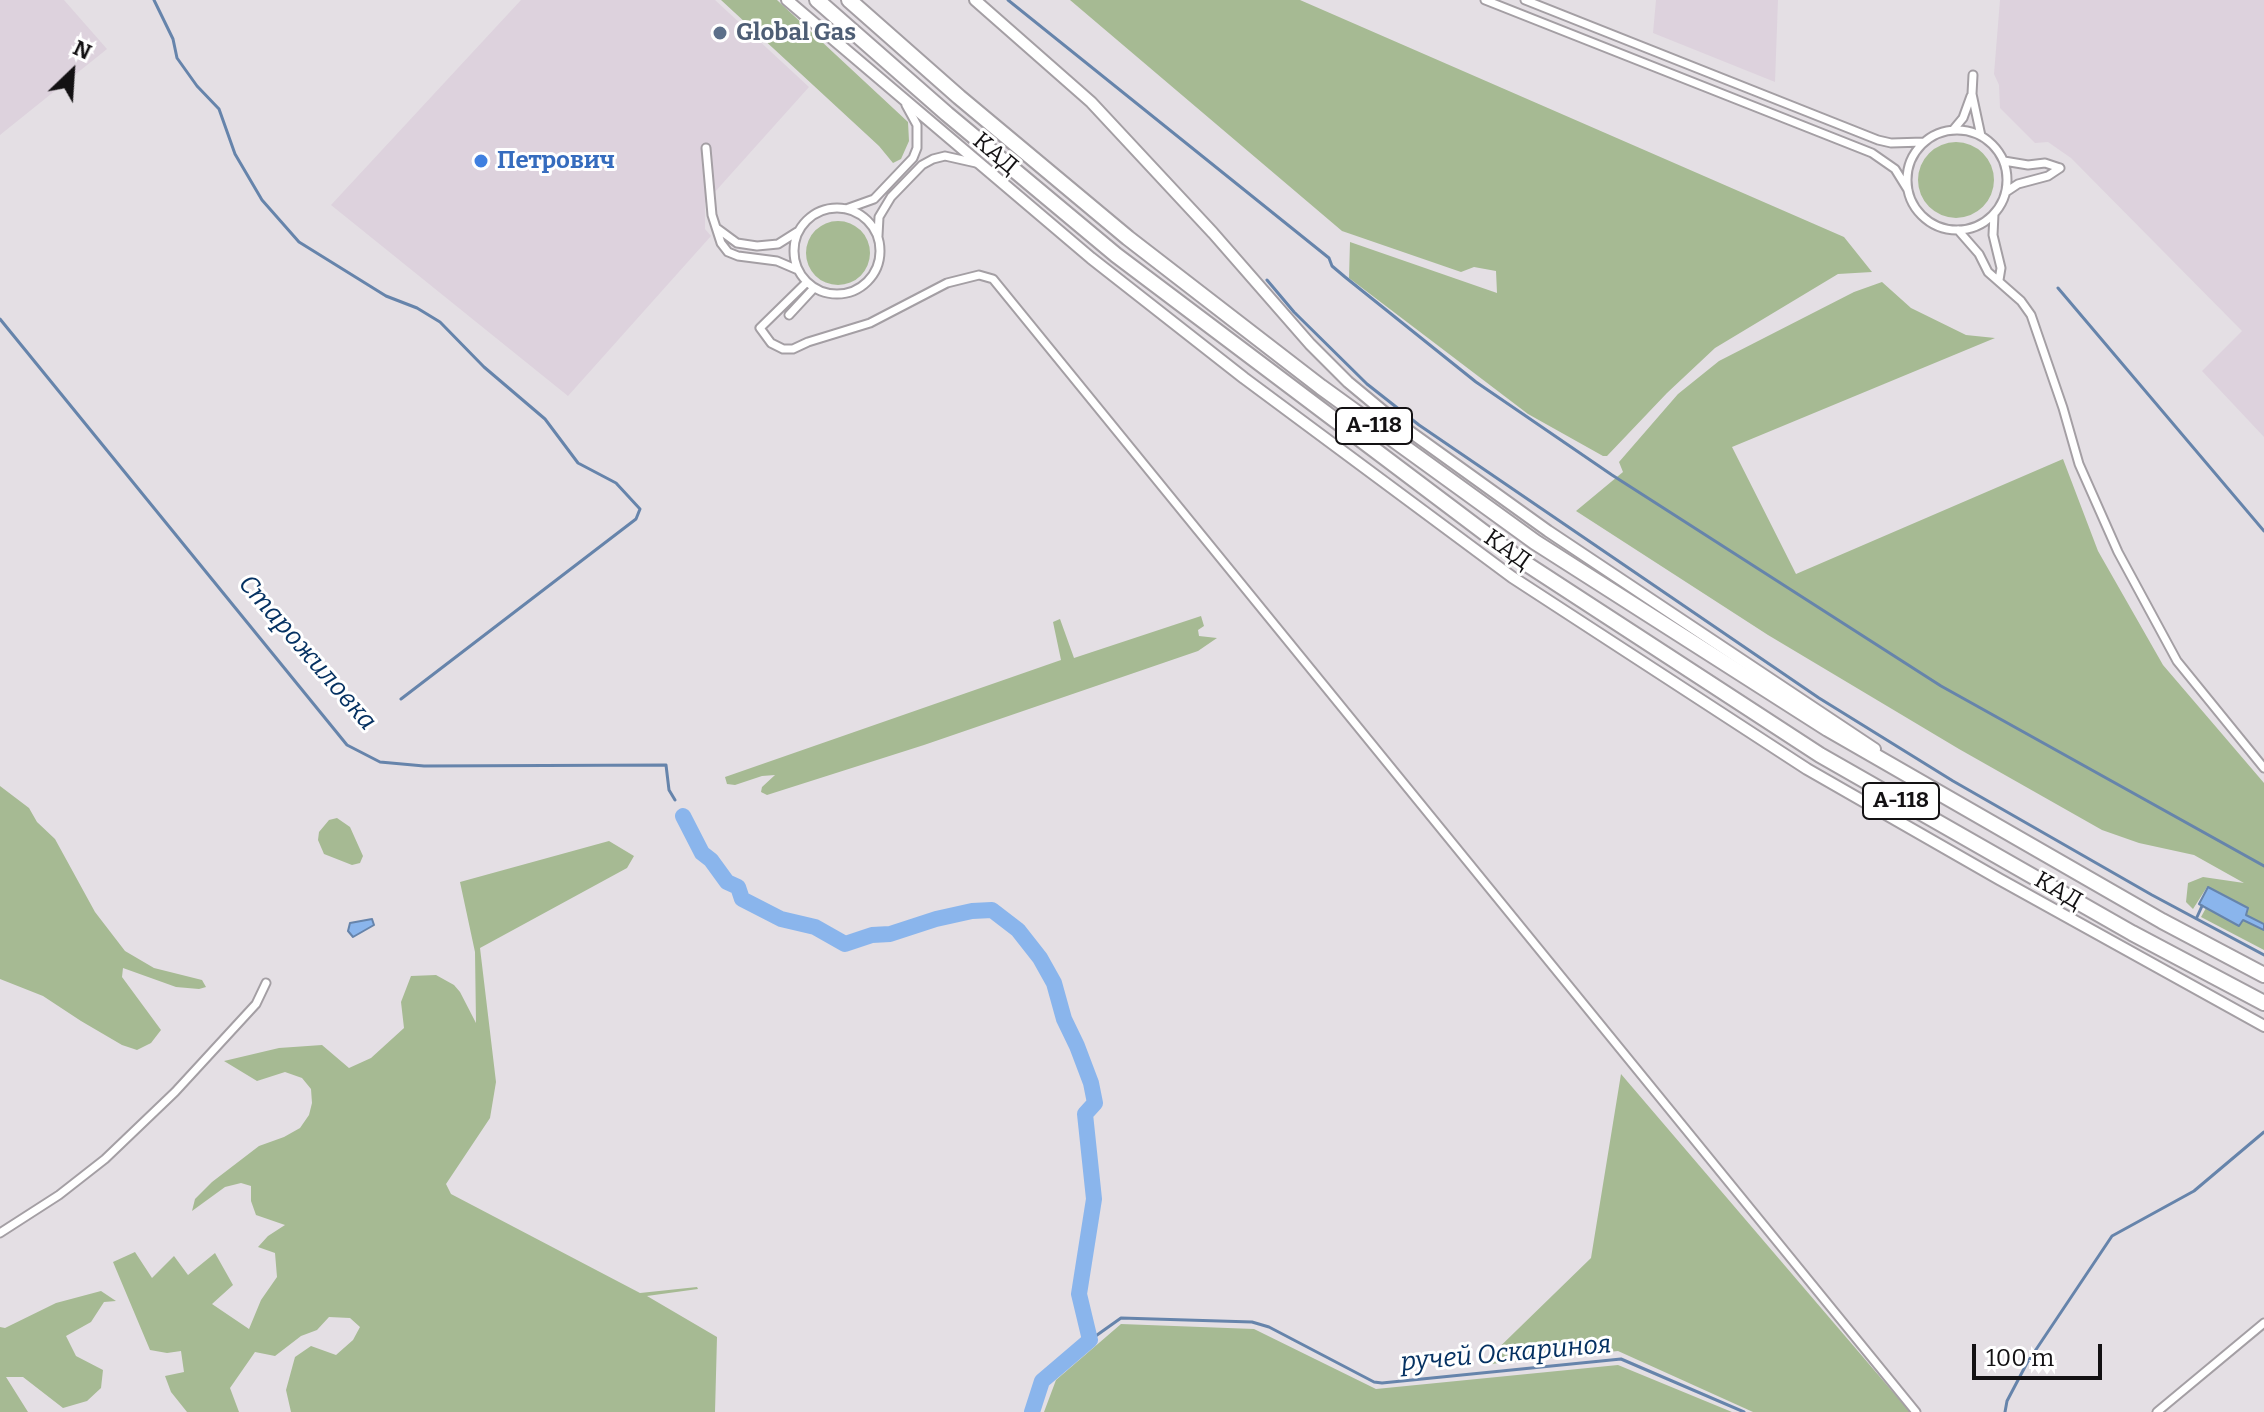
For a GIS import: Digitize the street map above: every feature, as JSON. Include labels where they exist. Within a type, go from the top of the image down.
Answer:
[{"type":"highway","name":"КАД","points":[[817,0],[1116,255],[1522,561],[1820,755],[2118,925],[2264,1003]]},
{"type":"highway","name":"КАД","points":[[849,0],[959,97],[1128,238],[1334,397],[1535,542],[1828,729],[2162,921],[2264,975]]},
{"type":"street","points":[[787,0],[1091,258],[1244,378],[1524,585],[1807,769],[2264,1026]]},
{"type":"street","points":[[975,0],[1091,102],[1213,233],[1310,344],[1348,382],[1395,421],[1548,531],[1941,794]]},
{"type":"street","points":[[1485,0],[1872,153],[1895,169],[1913,203],[1932,223],[1958,230],[1972,228],[1994,214]]},
{"type":"street","points":[[1525,0],[1878,140],[1891,143],[1924,142]]},
{"type":"street","points":[[1973,75],[1972,94],[1981,136]]},
{"type":"street","points":[[1953,130],[1963,118],[1972,94]]},
{"type":"street","points":[[846,209],[874,199],[913,158],[917,148],[917,125],[902,99]]},
{"type":"street","points":[[1908,190],[1910,164],[1924,142],[1933,136],[1953,130],[1968,131],[1981,136],[1998,151],[2007,176],[2006,192],[1994,214],[1993,235],[2001,268],[1999,280]]},
{"type":"street","points":[[706,148],[712,215],[721,243],[728,252],[777,261],[798,270],[810,285],[825,293],[848,293],[868,282],[879,261],[879,217],[891,197],[922,165],[945,156],[977,164]]},
{"type":"street","points":[[2004,161],[2028,165],[2045,163],[2060,168],[2048,176],[2018,184],[2006,192]]},
{"type":"street","points":[[717,228],[737,243],[757,246],[778,244],[819,212],[837,208],[860,214],[878,238]]},
{"type":"street","points":[[798,270],[794,246],[799,230]]},
{"type":"street","points":[[1958,230],[1979,254],[1988,272],[2021,301],[2031,315],[2079,464],[2118,552],[2177,661],[2264,768]]},
{"type":"street","points":[[810,285],[760,328],[771,343],[783,349],[793,349],[870,323],[947,283],[979,275],[993,279],[1916,1412]]},
{"type":"street","points":[[789,315],[810,285]]},
{"type":"street","points":[[0,1233],[59,1195],[105,1159],[175,1092],[256,1004],[266,983]]},
{"type":"street","points":[[2157,1412],[2264,1323]]},
{"type":"shaded area","points":[[0,0],[64,0],[107,49],[0,135]]},
{"type":"shaded area","points":[[521,0],[715,0],[809,87],[705,203],[705,229],[711,236],[568,396],[331,205]]},
{"type":"shaded area","points":[[1656,0],[1778,0],[1775,82],[1653,33]]},
{"type":"shaded area","points":[[2000,0],[2264,0],[2264,437],[2202,371],[2242,331],[2071,158],[2048,142],[2035,143],[2000,108],[1999,85],[1994,74]]},
{"type":"green space","points":[[721,0],[777,0],[908,122],[909,141],[901,159],[893,163],[879,146]]},
{"type":"green space","points":[[1070,0],[1300,0],[1844,237],[1872,272],[1838,274],[1715,348],[1607,456],[1603,456],[1528,414],[1349,278],[1350,242],[1497,293],[1496,271],[1474,267],[1461,272],[1342,231]]},
{"type":"green space","points":[[1956,142],[1971,145],[1983,153],[1991,165],[1994,180],[1991,195],[1983,207],[1971,215],[1956,218],[1941,215],[1929,207],[1921,195],[1918,180],[1921,165],[1929,153],[1941,145]]},
{"type":"green space","points":[[832,221],[844,221],[861,230],[868,241],[868,265],[861,276],[844,285],[832,285],[820,280],[811,271],[806,259],[806,247],[811,235],[820,226]]},
{"type":"green space","points":[[1882,282],[1911,308],[1966,335],[1995,338],[1732,447],[1796,574],[2063,459],[2098,551],[2163,665],[2264,783],[2264,924],[2245,915],[2248,909],[2207,887],[2193,909],[2186,902],[2188,883],[2203,877],[2244,883],[2194,855],[2139,843],[2102,830],[1768,635],[1576,511],[1623,472],[1619,462],[1678,394],[1719,361],[1854,292]]},
{"type":"green space","points":[[1201,616],[1204,626],[1198,630],[1199,636],[1217,638],[1198,651],[767,795],[761,792],[762,787],[775,775],[735,785],[727,784],[725,777],[1061,660],[1053,622],[1060,619],[1074,658]]},
{"type":"green space","points":[[0,786],[29,808],[37,822],[55,839],[95,912],[125,951],[154,968],[202,980],[206,987],[176,987],[123,968],[122,977],[161,1030],[151,1043],[137,1050],[122,1045],[43,996],[0,979]]},
{"type":"green space","points":[[337,818],[350,827],[363,856],[360,863],[352,865],[324,854],[318,840],[319,832],[329,820]]},
{"type":"green space","points":[[609,841],[634,856],[627,868],[480,948],[496,1082],[490,1118],[446,1184],[451,1194],[640,1293],[697,1287],[647,1296],[717,1337],[715,1412],[291,1412],[286,1390],[295,1357],[311,1346],[336,1355],[353,1340],[360,1327],[350,1318],[329,1317],[317,1330],[301,1336],[275,1356],[255,1352],[230,1388],[239,1412],[187,1412],[171,1392],[165,1376],[184,1372],[181,1351],[167,1353],[150,1350],[113,1262],[135,1252],[152,1278],[174,1256],[188,1275],[215,1253],[233,1285],[212,1304],[249,1329],[261,1300],[277,1277],[275,1253],[258,1247],[285,1225],[256,1215],[251,1201],[251,1186],[241,1183],[225,1187],[192,1211],[195,1199],[259,1146],[300,1128],[309,1115],[312,1103],[311,1089],[302,1078],[285,1072],[257,1081],[224,1061],[279,1048],[322,1045],[349,1068],[371,1058],[404,1028],[401,1002],[411,976],[436,975],[454,985],[476,1023],[475,952],[460,882]]},
{"type":"green space","points":[[2206,908],[2239,926],[2242,920],[2264,930],[2264,950],[2201,917]]},
{"type":"green space","points":[[1621,1074],[1910,1412],[1753,1412],[1618,1351],[1481,1365],[1591,1258]]},
{"type":"green space","points":[[101,1291],[116,1301],[104,1302],[91,1322],[66,1336],[76,1356],[103,1370],[101,1388],[87,1401],[63,1408],[23,1377],[6,1377],[28,1412],[0,1412],[0,1327],[5,1328],[56,1303]]},
{"type":"green space","points":[[1121,1324],[1254,1329],[1376,1389],[1618,1365],[1732,1412],[1044,1412],[1056,1380]]},
{"type":"water","points":[[2208,887],[2248,908],[2246,915],[2264,924],[2264,930],[2243,920],[2239,926],[2199,904]]},
{"type":"water","points":[[372,919],[374,925],[353,937],[348,931],[350,923]]},
{"type":"waterway","name":"Старожиловка","points":[[154,0],[173,39],[177,58],[219,109],[235,154],[262,200],[299,242],[386,296],[417,308],[440,322],[484,367],[545,419],[578,463],[616,483],[640,509],[636,519],[401,699]]},
{"type":"waterway","points":[[1008,0],[1329,258],[1332,266],[1345,277],[1476,382],[1612,475],[1941,686],[2264,866]]},
{"type":"waterway","points":[[1267,280],[1294,312],[1367,384],[1419,425],[1819,698],[1953,781],[2264,955]]},
{"type":"waterway","points":[[2058,288],[2264,531]]},
{"type":"waterway","name":"Старожиловка","points":[[0,319],[347,745],[380,762],[424,766],[666,765],[669,790],[675,800]]},
{"type":"waterway","name":"Старожиловка","points":[[683,816],[702,853],[727,882],[738,887],[742,899],[781,919],[815,927],[845,944],[936,919],[992,910],[1018,930],[1040,958],[1054,983],[1064,1019],[1091,1083],[1095,1103],[1085,1114],[1094,1199],[1079,1294],[1090,1340],[1042,1381],[1032,1412]]},
{"type":"waterway","points":[[2197,917],[2202,906]]},
{"type":"waterway","points":[[2005,1412],[2007,1401],[2027,1363],[2112,1236],[2194,1191],[2264,1132]]},
{"type":"waterway","name":"ручей Оскариноя","points":[[1090,1340],[1121,1318],[1252,1322],[1269,1327],[1374,1382],[1382,1383],[1621,1359],[1744,1412]]},
{"type":"place","name":"Global Gas","points":[[720,33]]},
{"type":"place","name":"Петрович","points":[[481,161]]}]
